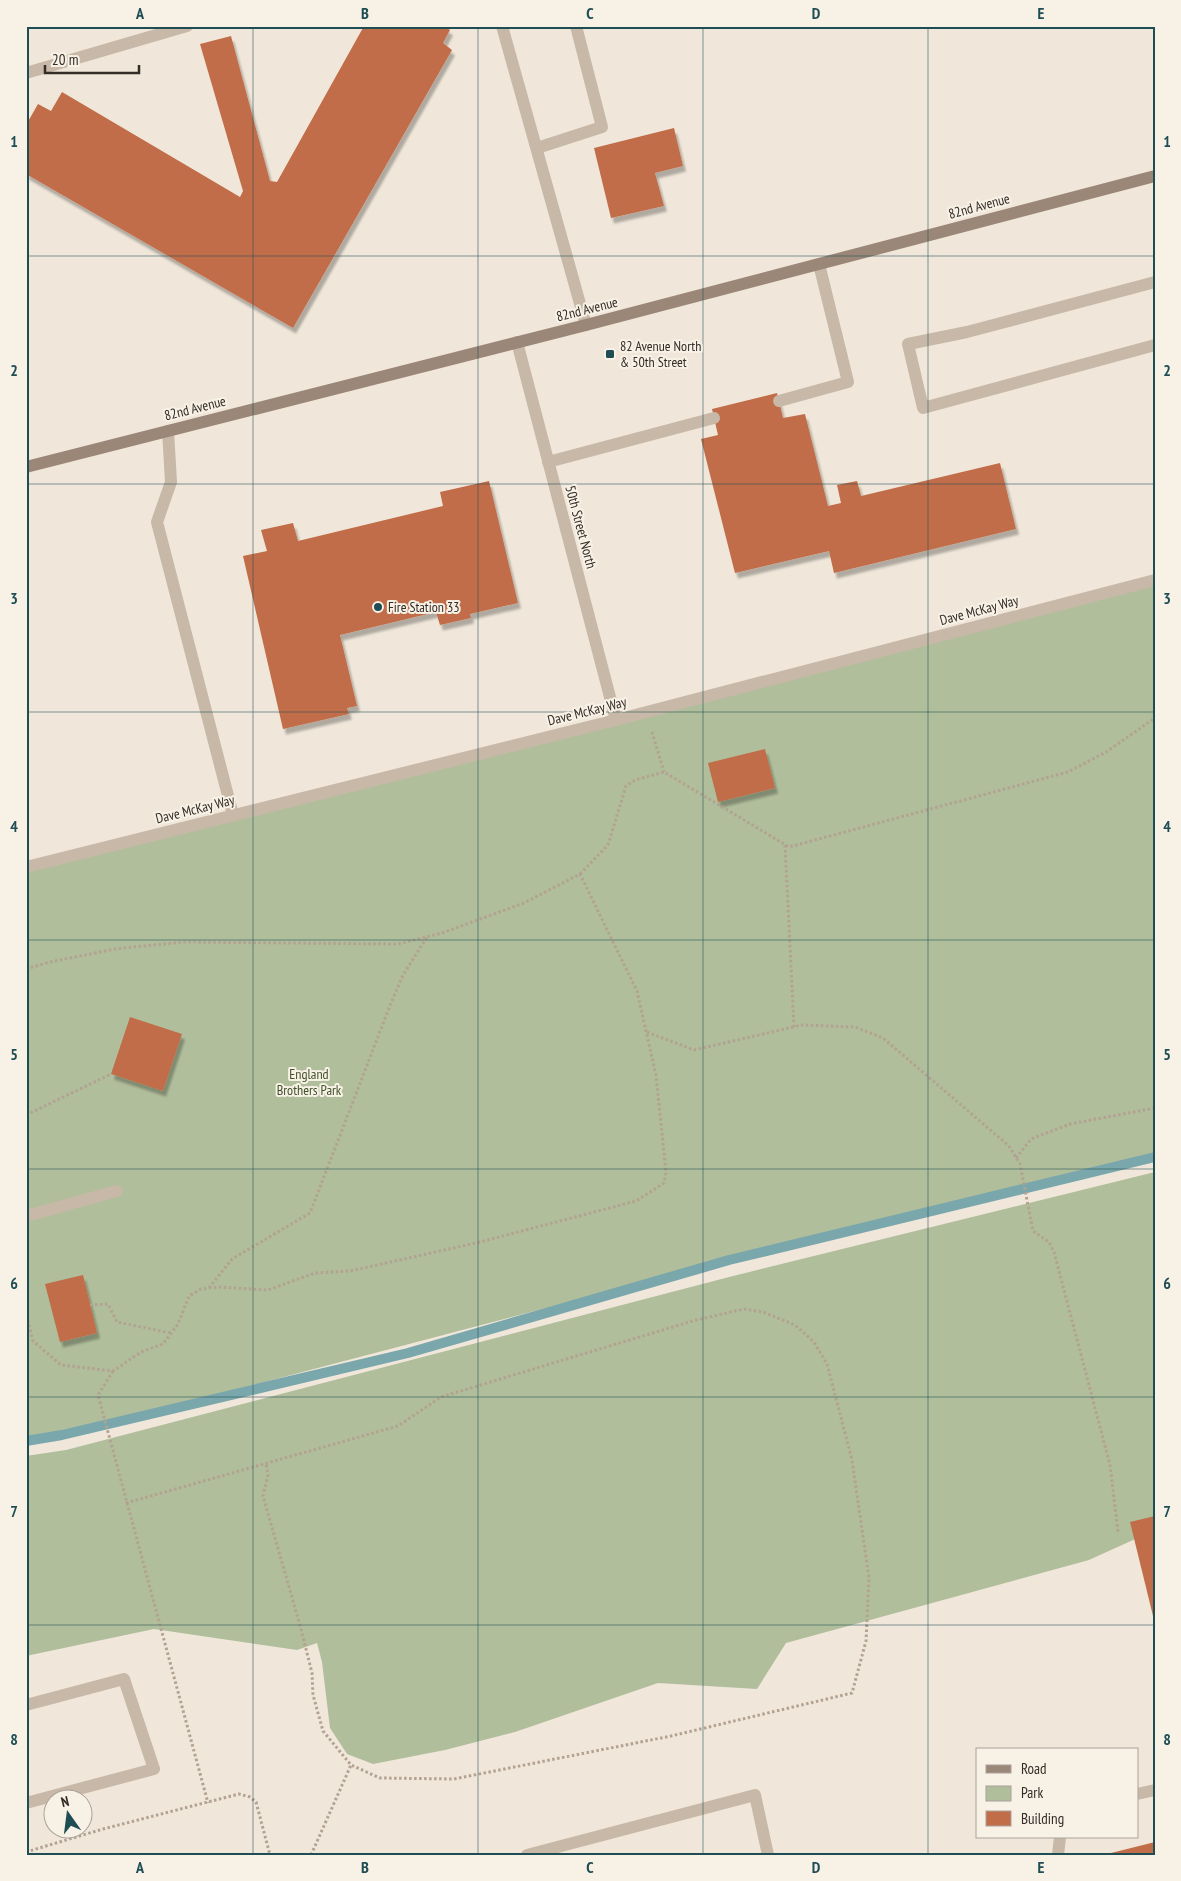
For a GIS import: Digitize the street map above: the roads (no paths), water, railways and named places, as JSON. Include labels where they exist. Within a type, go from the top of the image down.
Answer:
[{"type":"street","points":[[26,74],[187,26]]},
{"type":"street","points":[[502,26],[586,325]]},
{"type":"street","points":[[537,148],[602,127],[576,26]]},
{"type":"street","name":"82nd Avenue","points":[[26,467],[1154,179]]},
{"type":"street","points":[[779,401],[848,382],[819,264]]},
{"type":"street","points":[[1155,282],[967,332],[908,344],[923,408],[1155,345]]},
{"type":"street","name":"50th Street North","points":[[516,342],[616,720]]},
{"type":"street","points":[[548,462],[714,418]]},
{"type":"street","points":[[168,431],[171,482],[157,522],[233,815]]},
{"type":"street","name":"Dave McKay Way","points":[[26,867],[616,720],[1155,580]]},
{"type":"street","points":[[26,1216],[117,1191]]},
{"type":"street","points":[[26,1705],[124,1679],[154,1769],[26,1803]]},
{"type":"street","points":[[1138,1794],[1155,1790]]},
{"type":"street","points":[[527,1855],[754,1796],[768,1855]]},
{"type":"street","points":[[1058,1855],[1060,1838]]},
{"type":"waterway","points":[[26,1441],[62,1435],[408,1353],[729,1260],[1155,1157]]},
{"type":"place","name":"82 Avenue North & 50th Street","points":[[610,354]]},
{"type":"place","name":"Fire Station 33","points":[[378,607]]},
{"type":"park label","name":"England Brothers Park","points":[[309,1082]]}]
